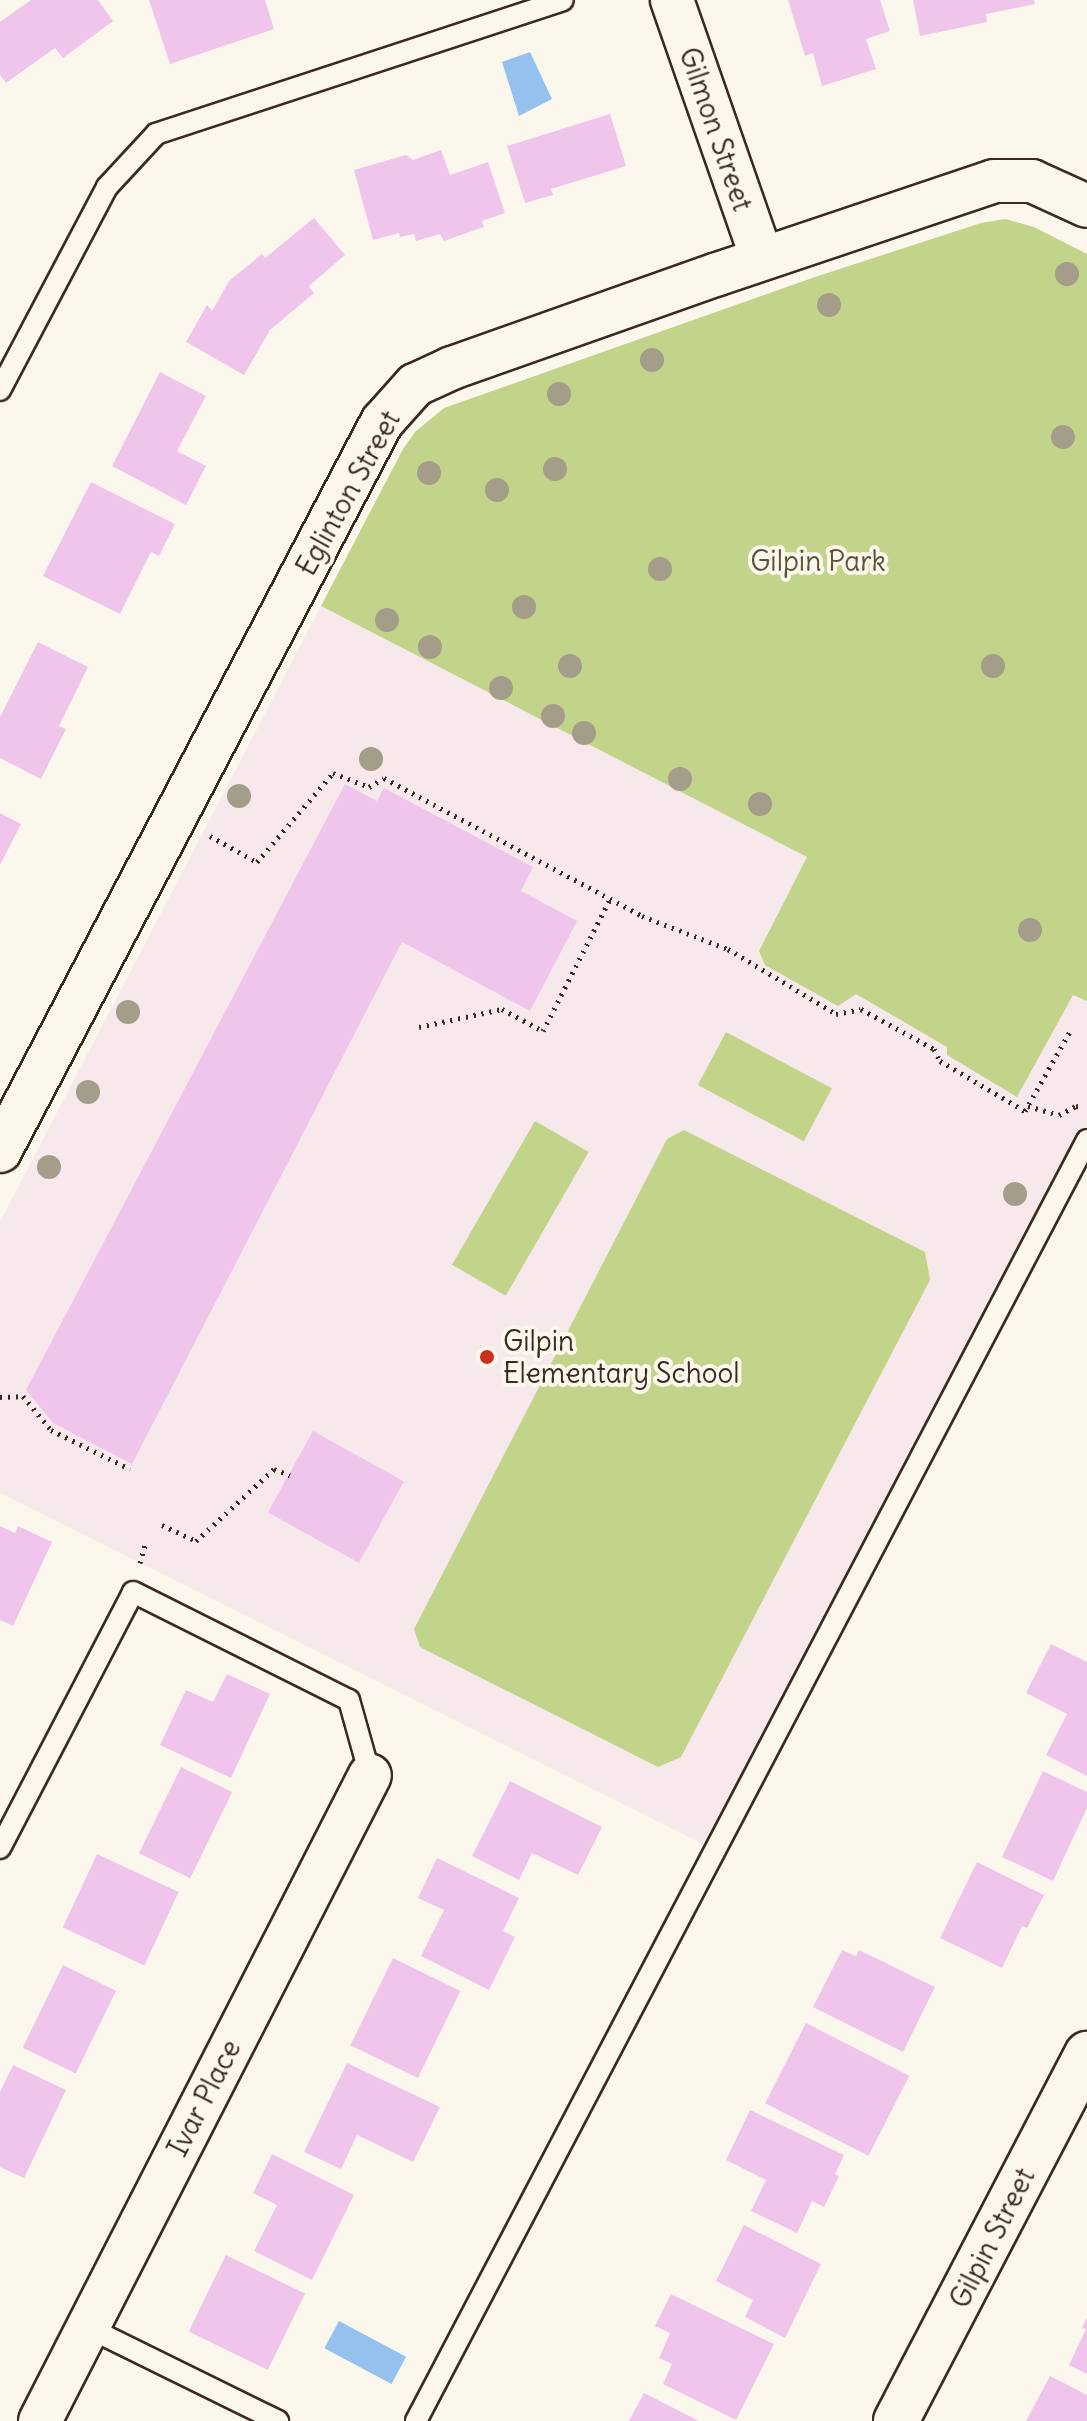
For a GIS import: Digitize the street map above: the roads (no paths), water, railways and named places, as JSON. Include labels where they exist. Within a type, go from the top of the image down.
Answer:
[{"type":"street","name":"Gilmon Street","points":[[672,0],[762,258]]},
{"type":"street","name":"Eglinton Street","points":[[0,1151],[374,436],[394,405],[415,385],[452,368],[762,258],[994,181],[1032,181],[1087,206]]},
{"type":"street","name":"Ivar Place","points":[[40,2421],[370,1775]]},
{"type":"street","name":"Gilpin Street","points":[[896,2421],[1087,2054]]},
{"type":"lane","points":[[0,390],[107,187],[156,134],[563,0]]},
{"type":"lane","points":[[416,2421],[1087,1140]]},
{"type":"lane","points":[[0,1848],[133,1592],[349,1700],[370,1775]]},
{"type":"lane","points":[[87,2327],[278,2421]]},
{"type":"water","points":[[530,52],[552,99],[519,116],[502,62]]},
{"type":"water","points":[[339,2321],[406,2357],[392,2384],[324,2348]]},
{"type":"place","name":"Gilpin Elementary School","points":[[487,1357]]},
{"type":"park label","name":"Gilpin Park","points":[[818,561]]}]
